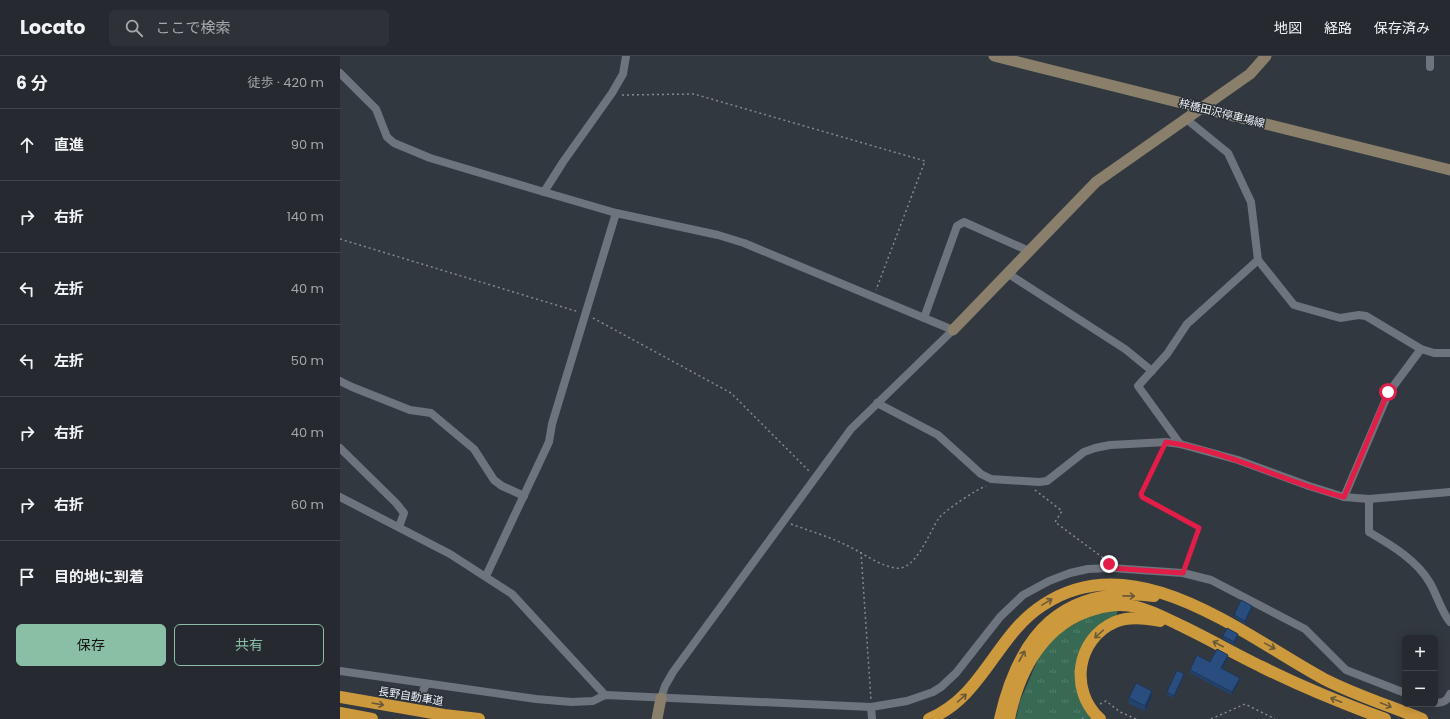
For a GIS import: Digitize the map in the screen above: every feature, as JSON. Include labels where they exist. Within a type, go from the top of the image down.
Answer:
[{"type":"highway","points":[[929,719],[959,701],[979,681],[1021,624],[1042,605],[1057,596],[1084,586],[1122,584],[1149,590],[1184,602],[1273,647],[1326,680],[1422,719]]},
{"type":"highway","points":[[1000,719],[1011,680],[1020,660],[1039,631],[1056,616],[1081,603],[1100,597],[1151,596],[1184,602]]},
{"type":"highway","points":[[1009,719],[1021,678],[1035,652],[1054,630],[1075,616],[1098,608],[1125,605],[1148,611],[1188,629],[1264,668],[1379,719]]},
{"type":"highway","points":[[1100,719],[1085,700],[1080,682],[1080,673],[1084,655],[1096,636],[1116,622],[1139,618],[1165,622],[1188,629]]},
{"type":"highway","name":"長野自動車道","points":[[340,697],[444,715],[479,719]]},
{"type":"highway","points":[[1362,711],[1385,719]]},
{"type":"highway","points":[[340,713],[372,719]]},
{"type":"main road","name":"梓橋田沢停車場線","points":[[994,56],[1450,170]]},
{"type":"main road","points":[[953,330],[1096,182],[1185,118],[1250,74],[1266,56]]},
{"type":"main road","points":[[657,719],[661,698]]},
{"type":"street","points":[[544,192],[563,162],[612,93],[622,74],[626,56]]},
{"type":"street","points":[[1430,56],[1430,67]]},
{"type":"street","points":[[340,73],[376,109],[387,137],[394,143],[430,158],[544,192],[616,212],[718,235],[744,243],[953,330],[851,430],[673,672],[665,686],[661,698]]},
{"type":"street","points":[[1185,118],[1228,153],[1235,165],[1251,202],[1258,260],[1294,305],[1340,318],[1359,315],[1366,316],[1420,349],[1434,353],[1450,353]]},
{"type":"street","points":[[486,576],[549,442],[552,424],[616,212]]},
{"type":"street","points":[[924,318],[957,226],[964,222],[1028,251]]},
{"type":"street","points":[[1180,444],[1138,386],[1167,354],[1187,324],[1258,260]]},
{"type":"street","points":[[1007,273],[1125,349],[1152,371]]},
{"type":"street","points":[[1344,497],[1388,392],[1420,349]]},
{"type":"street","points":[[340,381],[352,388],[410,410],[431,413],[474,449],[494,480],[502,486],[524,496]]},
{"type":"street","points":[[877,403],[938,435],[981,474],[991,479],[1026,482],[1046,481],[1084,452],[1095,448],[1110,445],[1166,442],[1180,444],[1238,460],[1344,497],[1369,499],[1450,492]]},
{"type":"street","points":[[340,448],[396,503],[404,513],[399,527]]},
{"type":"street","points":[[340,497],[450,554],[512,594],[605,695]]},
{"type":"street","points":[[1369,499],[1368,532],[1395,547],[1421,570],[1430,582],[1450,622]]},
{"type":"street","points":[[340,671],[536,699],[572,702],[593,701],[605,695],[871,707],[907,701],[933,692],[941,687],[956,673],[1000,617],[1023,595],[1049,581],[1070,573],[1088,569],[1111,568],[1183,573],[1211,580],[1305,629],[1346,670],[1402,692]]},
{"type":"street","points":[[420,699],[426,684]]},
{"type":"street","points":[[1438,703],[1442,703],[1448,699],[1450,694]]},
{"type":"street","points":[[871,707],[872,719]]},
{"type":"path","points":[[612,93],[620,95],[694,94],[925,161],[873,297]]},
{"type":"path","points":[[340,239],[585,314],[617,329],[731,393],[817,478]]},
{"type":"path","points":[[1166,442],[1141,494],[1142,497],[1199,528],[1183,573]]},
{"type":"path","points":[[784,522],[861,552],[877,561],[895,568],[902,568],[916,557],[940,517],[973,492],[1001,480]]},
{"type":"path","points":[[1026,482],[1062,511],[1056,522],[1107,561],[1111,568]]},
{"type":"path","points":[[861,552],[871,707]]},
{"type":"path","points":[[1096,707],[1106,701],[1120,712],[1136,719]]},
{"type":"path","points":[[1211,719],[1245,704],[1275,719]]},
{"type":"green space","points":[[1117,609],[1117,616],[1093,630],[1084,644],[1085,710],[1091,719],[1016,719],[1020,701],[1043,648],[1054,636],[1091,614]]},
{"type":"building","points":[[1241,600],[1252,606],[1245,621],[1234,615]]},
{"type":"building","points":[[1227,628],[1238,634],[1234,642],[1223,636]]},
{"type":"building","points":[[1217,649],[1228,655],[1221,668],[1240,678],[1232,692],[1190,670],[1197,655],[1210,662]]},
{"type":"building","points":[[1177,670],[1184,674],[1174,696],[1167,692]]},
{"type":"building","points":[[1136,683],[1152,691],[1145,706],[1129,698]]},
{"type":"route","points":[[1109,564],[1111,568],[1183,573],[1183,568],[1199,528],[1195,524],[1142,497],[1141,494],[1166,442],[1180,444],[1238,460],[1344,497],[1388,392]]}]
